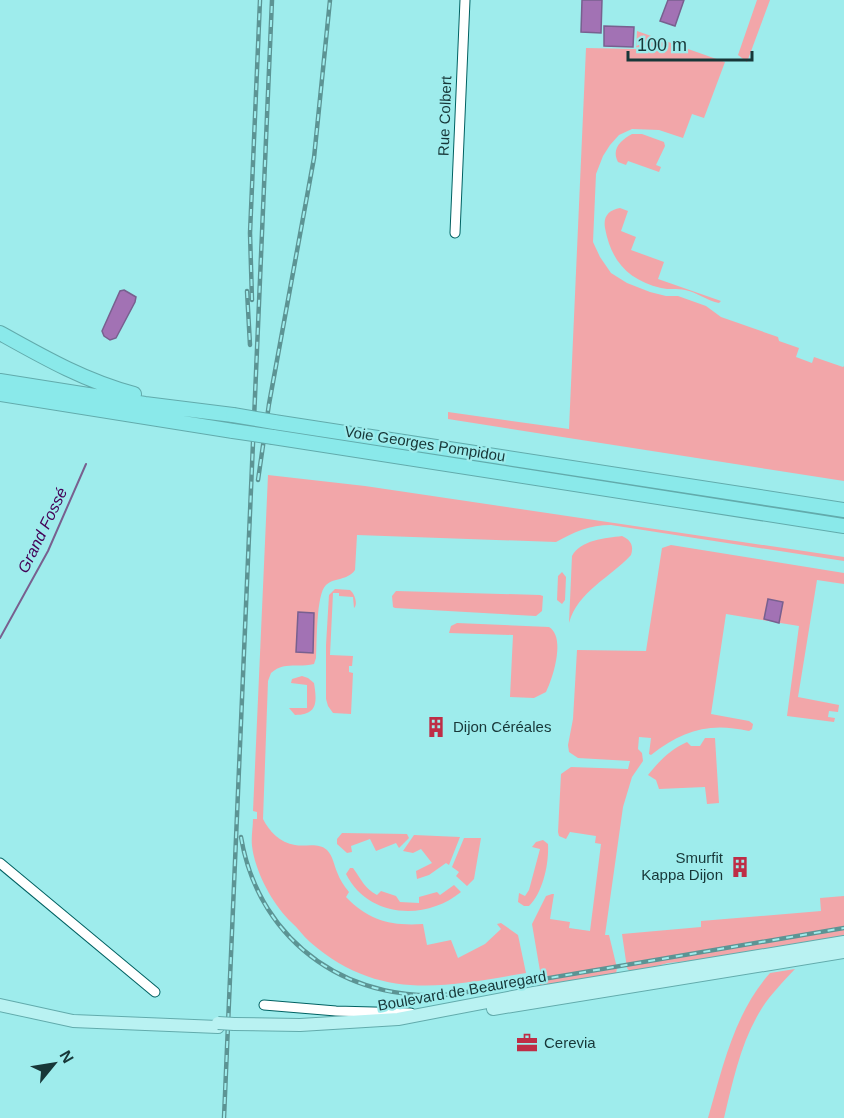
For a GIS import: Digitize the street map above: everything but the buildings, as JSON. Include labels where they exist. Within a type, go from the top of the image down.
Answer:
[{"type":"highway","points":[[0,333],[95,382],[146,398],[212,412]]},
{"type":"highway","name":"Voie Georges Pompidou","points":[[0,381],[844,510]]},
{"type":"highway","name":"Voie Georges Pompidou","points":[[0,394],[844,526]]},
{"type":"main road","name":"Boulevard de Beauregard","points":[[235,1026],[346,1024],[432,1014],[534,993],[844,942]]},
{"type":"main road","name":"Boulevard de Beauregard","points":[[47,1014],[300,1030],[385,1025],[844,952]]},
{"type":"main road","points":[[0,999],[47,1014]]},
{"type":"main road","points":[[0,1005],[47,1014]]},
{"type":"street","name":"Rue Colbert","points":[[455,233],[465,0]]},
{"type":"street","points":[[0,864],[155,992]]},
{"type":"street","points":[[264,1005],[336,1011],[432,1014]]},
{"type":"shaded area","points":[[582,0],[602,0],[601,33],[581,32]]},
{"type":"shaded area","points":[[668,0],[684,0],[675,26],[660,21]]},
{"type":"shaded area","points":[[757,0],[770,0],[747,62],[738,55]]},
{"type":"shaded area","points":[[604,26],[634,27],[633,47],[604,46]]},
{"type":"shaded area","points":[[637,31],[725,62],[704,118],[692,114],[683,138],[659,130],[632,129],[619,135],[610,145],[596,174],[593,242],[611,273],[627,283],[650,292],[678,296],[706,306],[721,317],[778,337],[779,341],[799,348],[796,357],[812,363],[814,357],[844,366],[844,481],[448,419],[448,412],[569,429],[586,48],[636,49]]},
{"type":"shaded area","points":[[632,134],[642,134],[664,142],[665,146],[656,165],[661,167],[659,172],[628,161],[626,165],[618,162],[616,149],[618,145]]},
{"type":"shaded area","points":[[620,208],[628,211],[621,231],[636,237],[631,250],[664,262],[658,279],[721,301],[715,302],[685,290],[664,289],[639,280],[630,274],[612,250],[605,224],[608,214]]},
{"type":"shaded area","points":[[124,290],[136,297],[135,302],[116,338],[110,340],[104,336],[102,331],[120,291]]},
{"type":"shaded area","points":[[268,475],[365,486],[844,557],[844,561],[611,525],[582,530],[556,542],[357,535],[355,570],[348,576],[326,585],[320,598],[314,664],[281,667],[271,673],[268,681],[263,819],[268,828],[285,842],[295,845],[316,845],[327,850],[349,892],[346,897],[372,917],[391,923],[423,924],[427,945],[451,940],[458,958],[485,944],[501,929],[497,924],[501,923],[518,935],[526,973],[440,985],[387,982],[361,974],[336,961],[307,940],[284,915],[272,897],[261,877],[254,856],[253,819],[257,819],[257,812],[253,811]]},
{"type":"shaded area","points":[[622,536],[631,544],[631,555],[587,593],[573,612],[569,623],[572,556],[587,543]]},
{"type":"shaded area","points":[[671,545],[844,573],[844,584],[817,580],[798,697],[839,705],[838,712],[829,711],[828,717],[835,718],[834,722],[787,716],[799,626],[726,614],[711,714],[749,721],[753,724],[752,729],[749,731],[721,727],[697,730],[674,739],[651,755],[649,754],[651,738],[639,737],[638,749],[642,753],[643,761],[632,777],[623,807],[605,935],[609,935],[617,968],[616,974],[543,988],[538,982],[540,971],[532,924],[546,896],[554,894],[550,919],[570,922],[569,928],[590,931],[601,844],[595,843],[596,836],[570,832],[566,839],[559,836],[561,774],[571,767],[628,769],[630,761],[578,758],[569,752],[577,650],[646,651],[662,548]]},
{"type":"shaded area","points":[[562,572],[566,577],[565,600],[562,604],[557,600],[558,576]]},
{"type":"shaded area","points":[[335,589],[350,590],[356,602],[354,608],[353,597],[333,593],[330,655],[353,656],[352,666],[349,666],[349,672],[353,673],[351,714],[333,713],[326,699],[329,595]]},
{"type":"shaded area","points":[[396,591],[540,595],[543,596],[542,611],[536,616],[395,608],[392,596]]},
{"type":"shaded area","points":[[768,599],[783,602],[779,623],[764,619]]},
{"type":"shaded area","points":[[298,612],[314,613],[313,653],[296,652]]},
{"type":"shaded area","points":[[457,623],[549,627],[557,639],[557,648],[555,668],[546,692],[534,698],[510,697],[513,635],[449,633],[451,626]]},
{"type":"shaded area","points":[[302,676],[314,683],[316,696],[312,710],[295,715],[289,708],[307,708],[307,685],[291,683],[292,679]]},
{"type":"shaded area","points":[[705,738],[715,738],[719,803],[707,804],[705,787],[659,789],[656,780],[648,775],[657,765],[681,745],[687,742],[691,746],[700,746]]},
{"type":"shaded area","points":[[342,833],[407,834],[409,838],[399,848],[396,843],[376,851],[370,839],[351,846],[352,852],[347,853],[337,844],[337,839]]},
{"type":"shaded area","points":[[414,835],[460,837],[449,865],[446,863],[429,875],[417,879],[416,871],[432,863],[421,849],[413,853],[403,851]]},
{"type":"shaded area","points":[[464,838],[481,838],[474,879],[467,886],[456,876],[459,872],[452,867]]},
{"type":"shaded area","points":[[543,840],[548,844],[544,877],[534,900],[529,906],[524,906],[518,902],[519,893],[525,896],[529,890],[540,849],[532,847],[536,842]]},
{"type":"shaded area","points":[[350,868],[353,868],[373,893],[377,895],[381,891],[396,896],[400,902],[419,903],[419,897],[437,892],[440,895],[454,885],[461,892],[431,908],[415,911],[383,907],[356,889],[346,874]]},
{"type":"shaded area","points":[[844,896],[844,938],[710,959],[668,963],[631,973],[627,968],[622,934],[701,927],[701,921],[821,911],[820,898]]},
{"type":"shaded area","points":[[795,969],[769,998],[748,1034],[738,1062],[724,1118],[708,1118],[731,1041],[747,1006],[770,973]]},
{"type":"waterway","name":"Grand Fossé","points":[[0,638],[48,551],[86,464]]},
{"type":"railway","points":[[252,300],[250,233],[260,0]]},
{"type":"railway","points":[[224,1118],[272,0]]},
{"type":"railway","points":[[258,480],[269,404],[314,158],[330,0]]},
{"type":"railway","points":[[247,291],[250,345]]},
{"type":"railway","points":[[241,837],[251,875],[268,909],[290,938],[318,961],[349,979],[384,990],[422,995],[461,993],[844,928]]},
{"type":"place","name":"Dijon Céréales","points":[[436,727]]},
{"type":"place","name":"Smurfit Kappa Dijon","points":[[740,867]]},
{"type":"place","name":"Cerevia","points":[[527,1043]]}]
